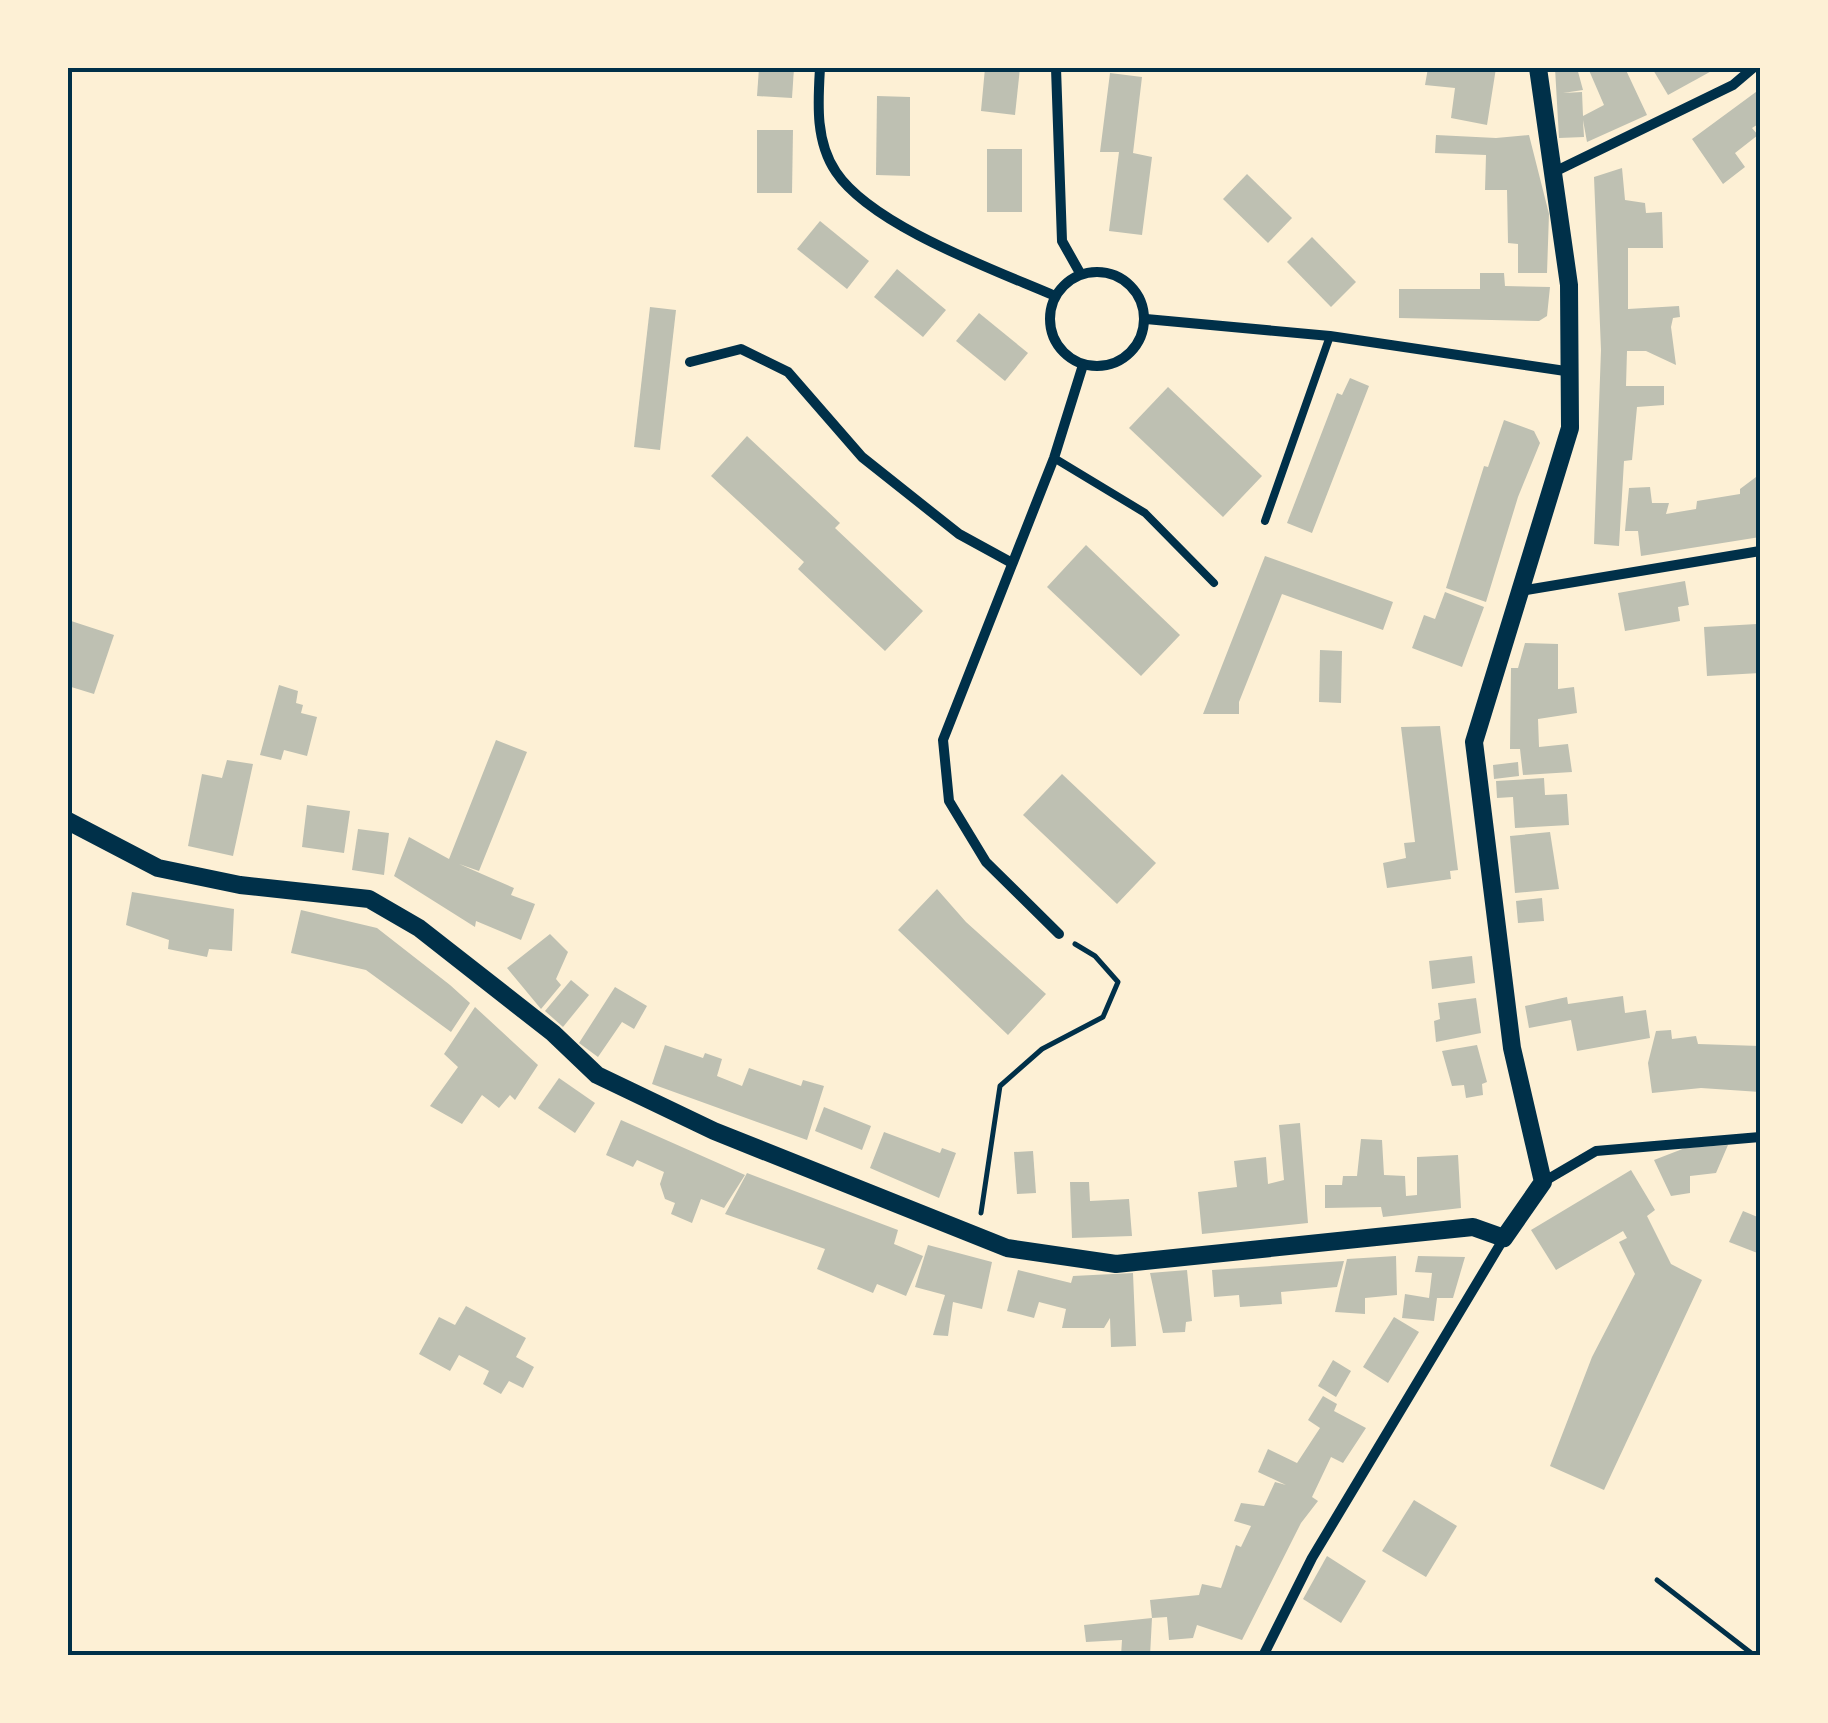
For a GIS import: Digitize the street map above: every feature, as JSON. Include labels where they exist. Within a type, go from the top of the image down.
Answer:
[{"type":"street","points":[[820,68],[816,116],[835,172],[867,200],[940,247],[1055,296]]},
{"type":"street","points":[[1056,68],[1062,241],[1080,273]]},
{"type":"street","points":[[1538,68],[1569,285],[1573,372],[1570,428],[1474,742],[1512,1048],[1543,1182]]},
{"type":"street","points":[[1554,172],[1733,85],[1753,68]]},
{"type":"street","points":[[1110,272],[1136,289],[1146,319],[1137,347],[1113,365],[1083,365],[1060,350],[1049,323],[1055,296],[1080,273],[1110,272]]},
{"type":"street","points":[[1146,319],[1330,336],[1573,372]]},
{"type":"street","points":[[690,362],[740,349],[788,372],[862,457],[959,534],[1012,564]]},
{"type":"street","points":[[1060,934],[986,862],[949,801],[944,740],[1054,458],[1083,365]]},
{"type":"street","points":[[1518,591],[1760,551]]},
{"type":"street","points":[[68,821],[158,868],[240,885],[369,899],[419,928],[554,1033],[597,1075],[714,1131],[1007,1248],[1116,1264],[1473,1227],[1504,1238]]},
{"type":"street","points":[[1262,1656],[1312,1558],[1504,1238],[1543,1182],[1596,1151],[1760,1137]]},
{"type":"lane","points":[[1265,521],[1330,336]]},
{"type":"lane","points":[[1054,458],[1144,513],[1214,583]]},
{"type":"path","points":[[977,1236],[1000,1086],[1042,1049],[1103,1017],[1118,982],[1095,956],[1060,934]]},
{"type":"path","points":[[1657,1580],[1755,1656]]},
{"type":"building","points":[[759,68],[794,68],[792,98],[757,96]]},
{"type":"building","points":[[985,68],[1020,68],[1015,115],[981,111]]},
{"type":"building","points":[[1428,68],[1496,68],[1487,125],[1451,118],[1455,88],[1425,85]]},
{"type":"building","points":[[1555,68],[1577,68],[1583,90],[1563,93],[1582,92],[1583,116],[1604,105],[1588,68],[1625,68],[1647,115],[1587,142],[1583,120],[1584,137],[1559,138]]},
{"type":"building","points":[[1652,68],[1717,68],[1668,95]]},
{"type":"building","points":[[1110,73],[1142,77],[1133,153],[1152,157],[1142,235],[1109,231],[1119,152],[1100,152]]},
{"type":"building","points":[[1760,89],[1760,123],[1752,128],[1758,135],[1735,153],[1745,167],[1723,184],[1692,139]]},
{"type":"building","points":[[877,96],[910,97],[910,176],[876,175]]},
{"type":"building","points":[[757,130],[793,130],[792,193],[757,193]]},
{"type":"building","points":[[1436,135],[1529,135],[1549,214],[1547,273],[1518,273],[1518,244],[1508,243],[1507,190],[1485,190],[1486,155],[1435,153]]},
{"type":"building","points":[[987,149],[1022,149],[1022,212],[987,212]]},
{"type":"building","points":[[1622,168],[1625,200],[1645,203],[1646,213],[1662,212],[1663,248],[1628,248],[1628,309],[1679,306],[1680,317],[1673,318],[1671,327],[1676,365],[1646,351],[1627,351],[1626,386],[1664,386],[1664,405],[1637,407],[1632,460],[1624,461],[1619,546],[1594,544],[1601,350],[1594,177]]},
{"type":"building","points":[[1247,174],[1292,218],[1268,243],[1223,199]]},
{"type":"building","points":[[820,221],[869,261],[847,289],[797,249]]},
{"type":"building","points":[[1312,237],[1356,282],[1331,307],[1287,262]]},
{"type":"building","points":[[897,269],[946,310],[923,337],[874,297]]},
{"type":"building","points":[[1480,273],[1504,273],[1505,286],[1550,287],[1547,316],[1539,321],[1399,318],[1399,289],[1480,289]]},
{"type":"building","points":[[650,307],[676,310],[660,450],[634,447]]},
{"type":"building","points":[[979,313],[1028,353],[1005,381],[956,341]]},
{"type":"building","points":[[1350,378],[1369,386],[1312,533],[1287,523],[1337,393],[1342,395]]},
{"type":"building","points":[[1168,387],[1262,476],[1223,517],[1129,428]]},
{"type":"building","points":[[1504,420],[1534,431],[1540,443],[1518,497],[1486,602],[1446,588],[1484,466],[1488,467]]},
{"type":"building","points":[[747,436],[840,523],[835,528],[923,611],[885,651],[798,569],[804,562],[711,476]]},
{"type":"building","points":[[1760,474],[1760,537],[1641,556],[1638,531],[1625,531],[1629,488],[1650,487],[1652,503],[1669,503],[1666,514],[1696,509],[1697,501],[1740,494],[1740,489]]},
{"type":"building","points":[[1086,545],[1180,635],[1141,676],[1047,587]]},
{"type":"building","points":[[1265,556],[1393,602],[1383,630],[1282,594],[1239,702],[1239,714],[1203,714]]},
{"type":"building","points":[[1685,581],[1689,605],[1678,607],[1680,621],[1625,631],[1618,593]]},
{"type":"building","points":[[1445,592],[1484,607],[1462,667],[1412,648],[1424,615],[1435,619]]},
{"type":"building","points":[[68,620],[114,635],[94,694],[68,686]]},
{"type":"building","points":[[1757,624],[1760,673],[1707,676],[1704,627]]},
{"type":"building","points":[[1525,643],[1558,644],[1558,689],[1574,687],[1577,713],[1538,719],[1539,747],[1568,744],[1572,772],[1523,775],[1520,749],[1510,749],[1511,668],[1518,668]]},
{"type":"building","points":[[1320,650],[1342,651],[1341,703],[1319,702]]},
{"type":"building","points":[[279,685],[298,691],[296,703],[303,705],[301,713],[317,717],[307,756],[284,750],[281,760],[260,755]]},
{"type":"building","points":[[1440,726],[1458,870],[1450,871],[1451,879],[1387,888],[1383,863],[1406,858],[1404,843],[1415,842],[1401,727]]},
{"type":"building","points":[[496,740],[527,752],[479,871],[459,864],[514,888],[511,895],[535,904],[521,940],[476,921],[475,927],[394,876],[409,837],[449,859]]},
{"type":"building","points":[[227,760],[253,764],[233,856],[188,846],[202,774],[222,778]]},
{"type":"building","points":[[1518,762],[1519,776],[1494,779],[1493,765]]},
{"type":"building","points":[[1062,774],[1156,863],[1117,904],[1023,815]]},
{"type":"building","points":[[1544,778],[1545,795],[1567,794],[1569,825],[1515,828],[1513,797],[1497,798],[1496,781]]},
{"type":"building","points":[[307,805],[350,811],[344,853],[302,847]]},
{"type":"building","points":[[358,829],[389,833],[384,875],[352,870]]},
{"type":"building","points":[[1550,832],[1559,889],[1515,893],[1510,836]]},
{"type":"building","points":[[937,889],[966,922],[1046,994],[1008,1035],[898,930]]},
{"type":"building","points":[[132,892],[234,909],[232,951],[209,949],[207,957],[168,949],[169,940],[126,925]]},
{"type":"building","points":[[1542,898],[1544,921],[1518,923],[1516,901]]},
{"type":"building","points":[[301,910],[377,928],[450,985],[470,1003],[451,1032],[366,970],[291,953]]},
{"type":"building","points":[[550,934],[568,952],[556,979],[561,985],[541,1009],[507,968]]},
{"type":"building","points":[[1472,956],[1475,983],[1432,989],[1429,961]]},
{"type":"building","points":[[571,980],[589,995],[563,1027],[545,1011]]},
{"type":"building","points":[[615,987],[647,1006],[634,1029],[622,1022],[598,1057],[579,1043]]},
{"type":"building","points":[[1623,996],[1625,1013],[1646,1010],[1650,1038],[1577,1051],[1571,1020],[1529,1028],[1525,1006],[1567,997],[1568,1004]]},
{"type":"building","points":[[1476,998],[1481,1033],[1436,1042],[1434,1021],[1440,1019],[1438,1003]]},
{"type":"building","points":[[475,1007],[538,1065],[515,1100],[510,1095],[499,1108],[482,1095],[462,1124],[430,1106],[458,1067],[444,1054]]},
{"type":"building","points":[[1671,1030],[1672,1039],[1696,1036],[1698,1044],[1760,1046],[1760,1092],[1701,1088],[1652,1093],[1648,1063],[1656,1031]]},
{"type":"building","points":[[665,1045],[703,1058],[705,1053],[722,1059],[717,1076],[742,1086],[749,1068],[801,1086],[803,1080],[824,1086],[807,1140],[652,1084]]},
{"type":"building","points":[[1477,1045],[1487,1082],[1482,1084],[1483,1095],[1466,1098],[1464,1085],[1452,1086],[1442,1051]]},
{"type":"building","points":[[559,1078],[595,1103],[575,1133],[538,1108]]},
{"type":"building","points":[[824,1107],[871,1126],[862,1150],[815,1131]]},
{"type":"building","points":[[621,1120],[745,1175],[724,1208],[701,1199],[692,1223],[671,1214],[675,1203],[665,1199],[660,1184],[664,1172],[637,1160],[633,1167],[606,1155]]},
{"type":"building","points":[[1300,1123],[1308,1223],[1202,1234],[1198,1192],[1237,1187],[1234,1161],[1266,1157],[1268,1184],[1284,1180],[1279,1125]]},
{"type":"building","points":[[884,1132],[940,1153],[942,1148],[956,1153],[939,1198],[870,1168]]},
{"type":"building","points":[[1361,1139],[1382,1140],[1384,1175],[1405,1176],[1406,1196],[1417,1195],[1417,1157],[1458,1155],[1461,1208],[1383,1217],[1381,1207],[1325,1208],[1325,1185],[1342,1185],[1343,1176],[1357,1176]]},
{"type":"building","points":[[1728,1145],[1716,1173],[1690,1176],[1690,1193],[1671,1196],[1654,1160],[1685,1148]]},
{"type":"building","points":[[1033,1151],[1036,1193],[1017,1194],[1014,1152]]},
{"type":"building","points":[[1631,1170],[1655,1210],[1647,1216],[1671,1264],[1702,1280],[1604,1490],[1550,1466],[1592,1357],[1635,1274],[1619,1242],[1627,1238],[1623,1231],[1556,1270],[1531,1230]]},
{"type":"building","points":[[747,1173],[898,1230],[894,1244],[923,1256],[906,1296],[877,1284],[873,1293],[817,1269],[825,1249],[725,1214]]},
{"type":"building","points":[[1070,1182],[1089,1182],[1090,1201],[1129,1199],[1132,1236],[1072,1238]]},
{"type":"building","points":[[1743,1211],[1760,1218],[1760,1254],[1729,1242]]},
{"type":"building","points":[[928,1245],[992,1262],[982,1309],[953,1302],[948,1336],[933,1335],[945,1295],[915,1287]]},
{"type":"building","points":[[1396,1256],[1397,1295],[1365,1298],[1365,1314],[1335,1312],[1347,1259]]},
{"type":"building","points":[[1418,1256],[1465,1257],[1453,1298],[1437,1298],[1434,1321],[1402,1318],[1405,1294],[1429,1298],[1432,1273],[1415,1272]]},
{"type":"building","points":[[1344,1261],[1337,1287],[1281,1292],[1282,1304],[1240,1307],[1239,1295],[1214,1297],[1212,1270]]},
{"type":"building","points":[[1018,1270],[1071,1283],[1073,1276],[1133,1273],[1136,1346],[1111,1347],[1110,1318],[1104,1328],[1062,1328],[1066,1309],[1039,1302],[1034,1318],[1007,1311]]},
{"type":"building","points":[[1187,1270],[1192,1321],[1186,1322],[1185,1332],[1163,1333],[1150,1273]]},
{"type":"building","points":[[466,1306],[526,1338],[516,1357],[534,1367],[523,1388],[509,1381],[501,1394],[483,1384],[489,1371],[459,1355],[450,1371],[419,1354],[439,1317],[455,1325]]},
{"type":"building","points":[[1394,1317],[1419,1332],[1388,1383],[1363,1367]]},
{"type":"building","points":[[1333,1360],[1351,1371],[1336,1397],[1318,1386]]},
{"type":"building","points":[[1323,1396],[1337,1404],[1334,1411],[1366,1428],[1343,1463],[1331,1457],[1312,1497],[1318,1501],[1301,1523],[1242,1640],[1197,1625],[1193,1638],[1169,1640],[1167,1617],[1152,1618],[1150,1600],[1199,1595],[1202,1584],[1221,1588],[1236,1545],[1241,1547],[1251,1526],[1234,1521],[1241,1503],[1264,1506],[1275,1482],[1286,1485],[1258,1472],[1268,1449],[1297,1463],[1320,1428],[1308,1420]]},
{"type":"building","points":[[1414,1500],[1457,1526],[1426,1577],[1382,1551]]},
{"type":"building","points":[[1327,1556],[1366,1581],[1341,1623],[1303,1599]]},
{"type":"building","points":[[1152,1618],[1150,1656],[1121,1656],[1122,1640],[1086,1642],[1084,1625]]}]
